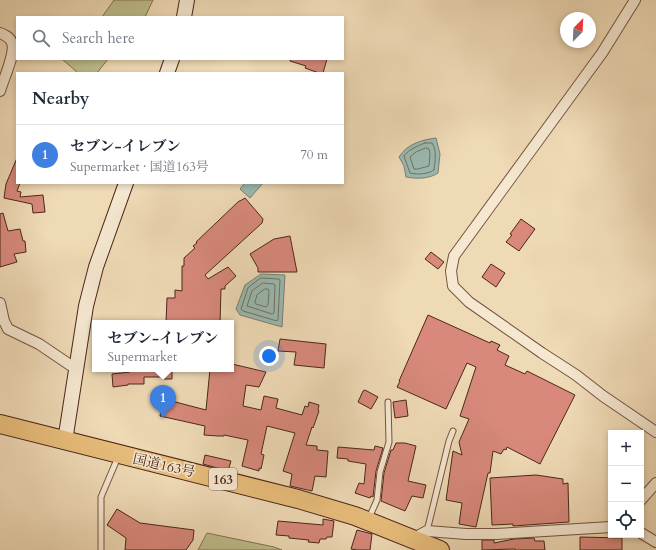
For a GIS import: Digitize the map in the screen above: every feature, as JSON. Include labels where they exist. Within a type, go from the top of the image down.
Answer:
[{"type":"highway","name":"国道163号","points":[[0,424],[291,497],[368,521],[420,534],[440,550]]},
{"type":"street","points":[[184,16],[187,0]]},
{"type":"street","points":[[635,0],[602,53],[454,256],[451,271],[453,286],[469,302],[576,374],[603,396],[656,432]]},
{"type":"street","points":[[0,33],[8,37],[12,43],[12,56],[0,91]]},
{"type":"street","points":[[167,72],[172,60]]},
{"type":"street","points":[[65,441],[86,306],[96,267],[126,184]]},
{"type":"street","points":[[0,303],[4,321],[8,329],[39,344],[76,369]]},
{"type":"street","points":[[644,497],[656,483]]},
{"type":"street","points":[[420,534],[481,534],[608,527]]},
{"type":"street","points":[[644,535],[656,542]]},
{"type":"lane","points":[[368,521],[377,500],[380,472],[389,442],[388,402]]},
{"type":"lane","points":[[420,534],[453,431]]},
{"type":"lane","points":[[101,550],[101,497],[119,454]]},
{"type":"green space","points":[[114,0],[153,0],[145,16],[103,16]]},
{"type":"green space","points":[[63,60],[107,60],[98,72],[77,72]]},
{"type":"green space","points":[[207,533],[274,547],[282,550],[198,550]]},
{"type":"water","points":[[436,138],[440,154],[438,173],[423,178],[406,177],[404,166],[399,157],[402,153],[415,143]]},
{"type":"water","points":[[244,184],[262,184],[250,198],[240,189]]},
{"type":"water","points":[[261,274],[285,275],[282,327],[240,315],[236,309],[245,285]]},
{"type":"building","points":[[327,60],[323,72],[316,72],[305,68],[306,66],[290,61]]},
{"type":"building","points":[[16,160],[16,184],[20,184],[17,191],[21,192],[20,197],[43,195],[45,212],[33,213],[32,204],[4,198],[6,184]]},
{"type":"building","points":[[245,198],[263,219],[262,223],[205,275],[208,279],[228,267],[236,276],[225,286],[225,289],[221,289],[220,320],[166,320],[167,298],[175,298],[175,290],[182,291],[182,266],[184,266],[184,258],[195,248],[193,246],[197,243],[196,242]]},
{"type":"building","points":[[3,213],[8,231],[20,229],[23,241],[25,241],[26,252],[14,254],[17,262],[0,267],[0,214]]},
{"type":"building","points":[[521,219],[535,229],[519,251],[506,242],[512,235],[510,234]]},
{"type":"building","points":[[290,236],[297,272],[258,272],[258,268],[250,254],[274,239]]},
{"type":"building","points":[[431,252],[444,262],[438,269],[425,259]]},
{"type":"building","points":[[491,264],[505,273],[496,287],[482,277]]},
{"type":"building","points":[[428,315],[490,343],[491,341],[500,345],[497,350],[509,356],[505,365],[525,374],[527,371],[575,395],[540,464],[507,447],[501,454],[493,451],[490,473],[488,473],[476,527],[459,524],[462,503],[446,500],[453,451],[462,455],[459,442],[469,419],[460,416],[476,367],[467,363],[446,409],[397,387]]},
{"type":"building","points":[[280,339],[326,344],[324,368],[294,365],[296,352],[278,351]]},
{"type":"building","points":[[234,364],[266,372],[259,387],[246,385],[243,406],[261,410],[264,396],[278,399],[276,408],[302,415],[305,406],[308,407],[309,402],[319,405],[319,411],[306,445],[317,446],[317,450],[328,451],[326,477],[315,476],[312,491],[290,486],[292,474],[283,471],[295,433],[267,426],[261,454],[264,455],[261,469],[259,468],[259,471],[242,466],[248,440],[224,435],[204,435],[205,426],[160,416],[164,399],[206,410],[210,372],[234,372]]},
{"type":"building","points":[[130,372],[172,372],[172,379],[162,379],[162,377],[144,377],[144,384],[128,384],[113,387],[112,374]]},
{"type":"building","points":[[365,390],[378,397],[371,409],[358,402],[363,391]]},
{"type":"building","points":[[406,400],[408,416],[395,418],[393,402]]},
{"type":"building","points":[[396,443],[405,443],[416,446],[408,481],[426,485],[423,498],[412,496],[405,511],[381,501],[384,473],[391,450],[393,450]]},
{"type":"building","points":[[375,446],[383,448],[376,471],[373,497],[371,496],[370,498],[355,493],[359,483],[364,484],[366,464],[348,461],[348,459],[337,458],[338,447],[374,450]]},
{"type":"building","points":[[205,455],[231,461],[228,471],[203,464]]},
{"type":"building","points":[[536,475],[563,479],[563,484],[568,483],[569,522],[513,526],[513,524],[492,525],[490,478]]},
{"type":"building","points":[[117,509],[140,523],[194,530],[193,540],[186,550],[125,550],[126,538],[107,525]]},
{"type":"building","points":[[323,519],[334,521],[332,537],[320,539],[319,543],[308,542],[309,540],[289,538],[289,536],[276,535],[278,521],[323,525]]},
{"type":"building","points":[[357,530],[372,534],[370,550],[351,549]]},
{"type":"building","points":[[580,537],[622,538],[622,550],[580,550]]},
{"type":"building","points":[[534,538],[535,541],[544,541],[545,550],[482,550],[482,540],[494,540],[494,543],[514,539]]},
{"type":"place","name":"セブン-イレブン","points":[[163,418]]}]
